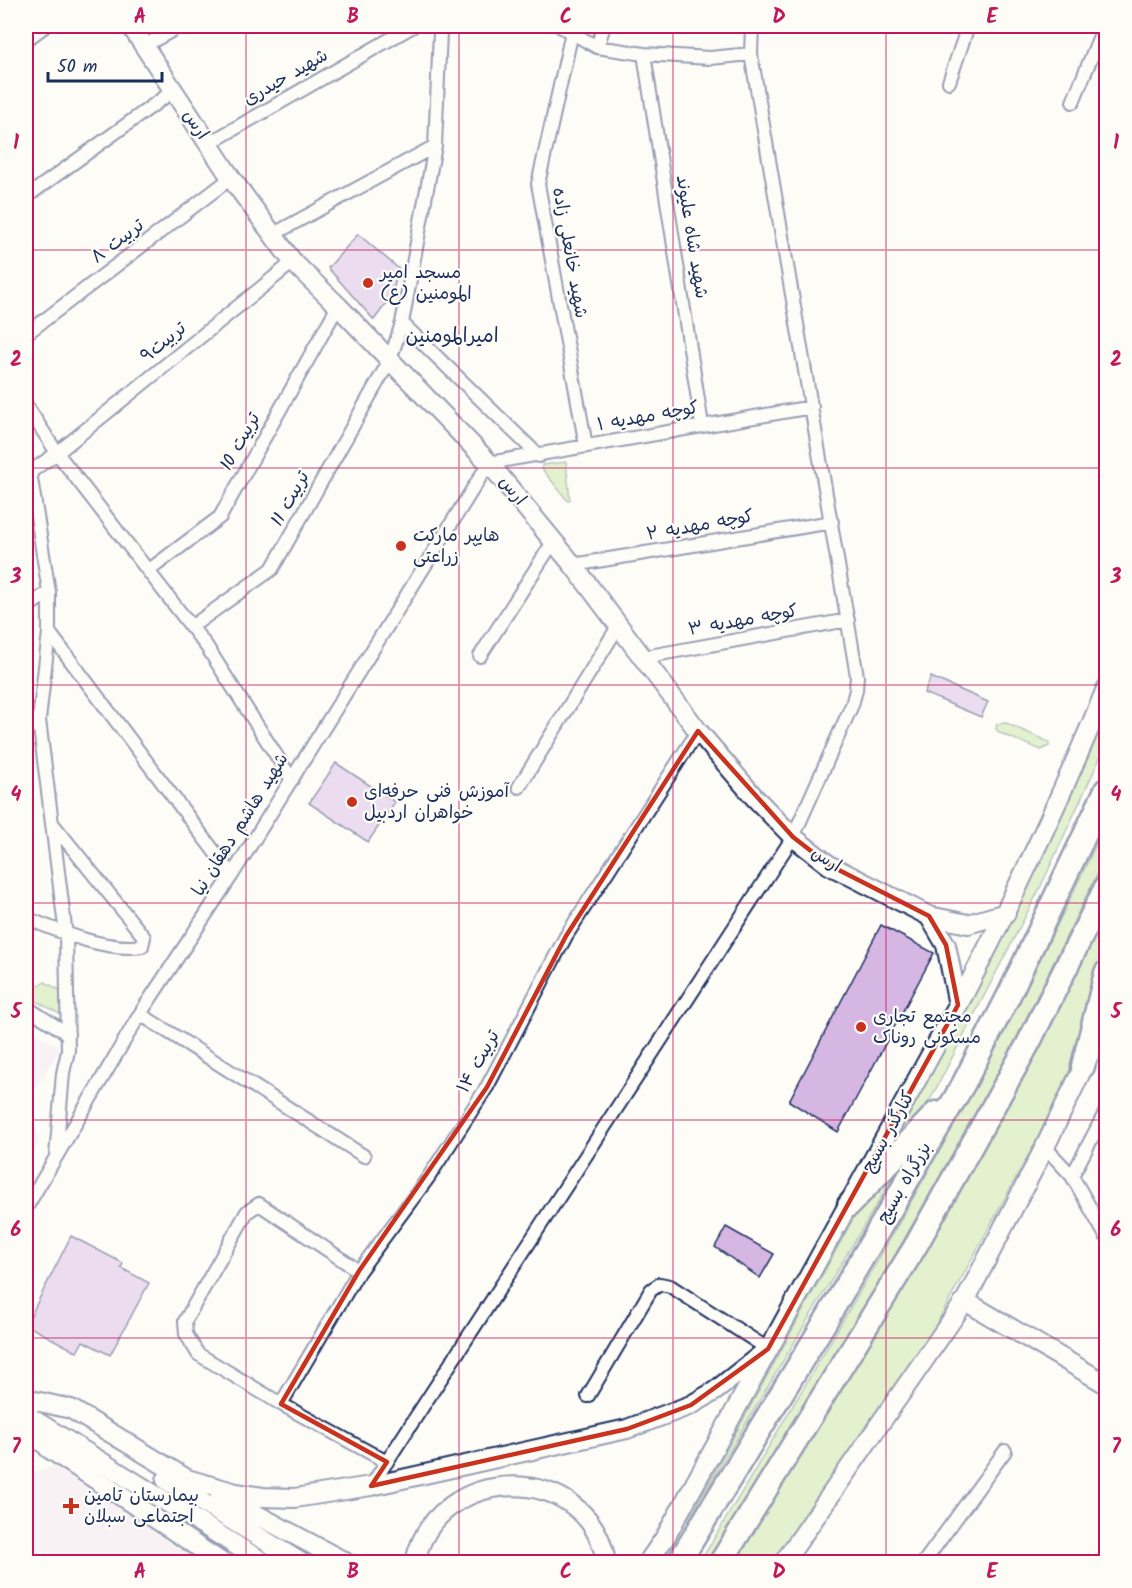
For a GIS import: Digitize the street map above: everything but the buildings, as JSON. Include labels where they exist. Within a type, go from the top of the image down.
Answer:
[{"type":"highway","name":"بزرگراه بسیج","points":[[679,1563],[819,1331],[964,1083],[1010,993],[1107,790]]},
{"type":"highway","points":[[722,1563],[915,1247],[1028,1044],[1107,887]]},
{"type":"highway","points":[[1083,1066],[1107,973]]},
{"type":"highway","points":[[849,1205],[964,1083]]},
{"type":"main road","name":"ارس","points":[[131,26],[231,178],[293,262],[489,463],[644,657],[698,731],[755,798],[793,837],[829,865],[930,916],[968,924],[1006,913]]},
{"type":"main road","name":"کنارگذر بسیج","points":[[648,1563],[666,1536],[958,1005],[1006,913],[1071,776],[1107,689]]},
{"type":"main road","points":[[930,916],[946,945],[958,1005]]},
{"type":"main road","points":[[784,1563],[965,1301],[1045,1147],[1107,1020]]},
{"type":"main road","points":[[965,1301],[1107,1384]]},
{"type":"main road","points":[[192,1480],[236,1493],[295,1498],[371,1486],[627,1429],[691,1406],[715,1391],[768,1349]]},
{"type":"main road","points":[[27,1407],[48,1448],[221,1563]]},
{"type":"main road","points":[[27,1407],[122,1452],[300,1563]]},
{"type":"main road","points":[[27,1407],[110,1469],[263,1563]]},
{"type":"main road","points":[[27,1407],[71,1409],[192,1480],[345,1563]]},
{"type":"main road","points":[[415,1563],[423,1539],[436,1520],[452,1505],[471,1494],[492,1487],[518,1486],[540,1490],[562,1498],[584,1514],[598,1535],[606,1563]]},
{"type":"street","points":[[26,40],[45,26]]},
{"type":"street","points":[[144,46],[180,26]]},
{"type":"street","name":"شهید حیدری","points":[[208,144],[413,26]]},
{"type":"street","name":"تربیت 11","points":[[191,627],[272,569],[390,360],[402,323],[435,146],[439,26]]},
{"type":"street","points":[[560,26],[597,47],[644,54],[710,58],[752,54]]},
{"type":"street","points":[[597,47],[604,26]]},
{"type":"street","points":[[371,1486],[793,837],[852,705],[856,690],[857,676],[832,522],[752,54],[752,26]]},
{"type":"street","points":[[949,82],[968,26]]},
{"type":"street","points":[[1073,102],[1104,26]]},
{"type":"street","name":"شهید خانعلی زاده","points":[[572,32],[538,184],[586,446]]},
{"type":"street","name":"شهید شاه علیوند","points":[[644,54],[702,425]]},
{"type":"street","points":[[26,197],[173,91]]},
{"type":"street","points":[[272,235],[435,146]]},
{"type":"street","name":"تربیت ۸","points":[[26,334],[231,178]]},
{"type":"street","name":"تربیت۹","points":[[28,473],[57,453],[293,262]]},
{"type":"street","name":"تربیت 10","points":[[148,571],[220,517],[338,306]]},
{"type":"street","points":[[402,323],[539,456]]},
{"type":"street","points":[[26,405],[57,453],[207,647],[292,780]]},
{"type":"street","name":"کوچه مهدیه ۱","points":[[489,463],[812,407]]},
{"type":"street","name":"شهید هاشم دهقان نیا","points":[[26,1208],[140,1014],[232,875],[489,463]]},
{"type":"street","points":[[28,473],[49,592],[49,632],[39,720],[66,935],[68,1034],[56,1160]]},
{"type":"street","name":"کوچه مهدیه ۲","points":[[573,566],[832,522]]},
{"type":"street","points":[[480,656],[553,542]]},
{"type":"street","points":[[26,608],[49,592]]},
{"type":"street","name":"کوچه مهدیه ۳","points":[[644,657],[848,620]]},
{"type":"street","points":[[519,787],[619,625]]},
{"type":"street","points":[[49,632],[232,875]]},
{"type":"street","points":[[26,731],[39,720]]},
{"type":"street","name":"تربیت ۱۴","points":[[281,1404],[359,1271],[428,1178],[466,1120],[508,1049],[566,936],[698,731]]},
{"type":"street","points":[[26,918],[66,935],[128,949],[142,946],[144,937],[52,822]]},
{"type":"street","points":[[26,1007],[68,1034]]},
{"type":"street","points":[[140,1014],[364,1156]]},
{"type":"street","points":[[1072,1176],[1107,1112]]},
{"type":"street","points":[[1045,1147],[1072,1176],[1107,1236]]},
{"type":"street","points":[[359,1271],[259,1204],[247,1212],[185,1321],[186,1334],[198,1354],[281,1404],[387,1462]]},
{"type":"street","points":[[588,1396],[651,1290],[660,1284],[670,1286],[768,1349]]},
{"type":"street","points":[[26,1439],[48,1448]]},
{"type":"street","points":[[924,1563],[1005,1451]]},
{"type":"highlighted area","points":[[698,731],[793,837],[829,865],[929,916],[946,945],[958,1005],[768,1349],[691,1405],[627,1429],[371,1486],[387,1462],[281,1404],[359,1271],[487,1087],[566,936]]},
{"type":"shaded area","points":[[26,1028],[61,1048],[27,1101],[40,1142],[26,1162]]},
{"type":"shaded area","name":"بیمارستان تامین اجتماعی سبلان","points":[[55,1466],[203,1562],[134,1562],[130,1559],[127,1562],[26,1562],[33,1541],[26,1538],[26,1474]]},
{"type":"green space","points":[[566,462],[570,500],[568,501],[542,469],[542,465]]},
{"type":"green space","points":[[1106,708],[1106,745],[1040,888],[930,1100],[891,1145],[1005,930],[1058,820]]},
{"type":"green space","points":[[1006,723],[1049,742],[1049,746],[1041,750],[1000,733],[996,729],[997,724]]},
{"type":"green space","points":[[1106,822],[1106,856],[998,1075],[839,1353],[710,1562],[700,1562],[858,1295],[935,1159],[1046,947]]},
{"type":"green space","points":[[1106,911],[1106,941],[1086,1036],[1036,1141],[918,1358],[780,1562],[733,1562],[912,1269]]},
{"type":"green space","points":[[45,982],[61,991],[62,1015],[32,999],[38,985]]},
{"type":"green space","points":[[905,1157],[687,1522],[858,1210]]},
{"type":"place","name":"مسجد امیر المومنین (ع)","points":[[368,283]]},
{"type":"place","name":"هایپر مارکت زراعتی","points":[[401,546]]},
{"type":"place","name":"آموزش فنی حرفه‌ای خواهران اردبیل","points":[[352,802]]},
{"type":"place","name":"مجتمع تجاری مسکونی روناک","points":[[861,1027]]},
{"type":"place","name":"بیمارستان تامین اجتماعی سبلان","points":[[71,1506]]},
{"type":"district","name":"امیرالمومنین","points":[[452,337]]}]
